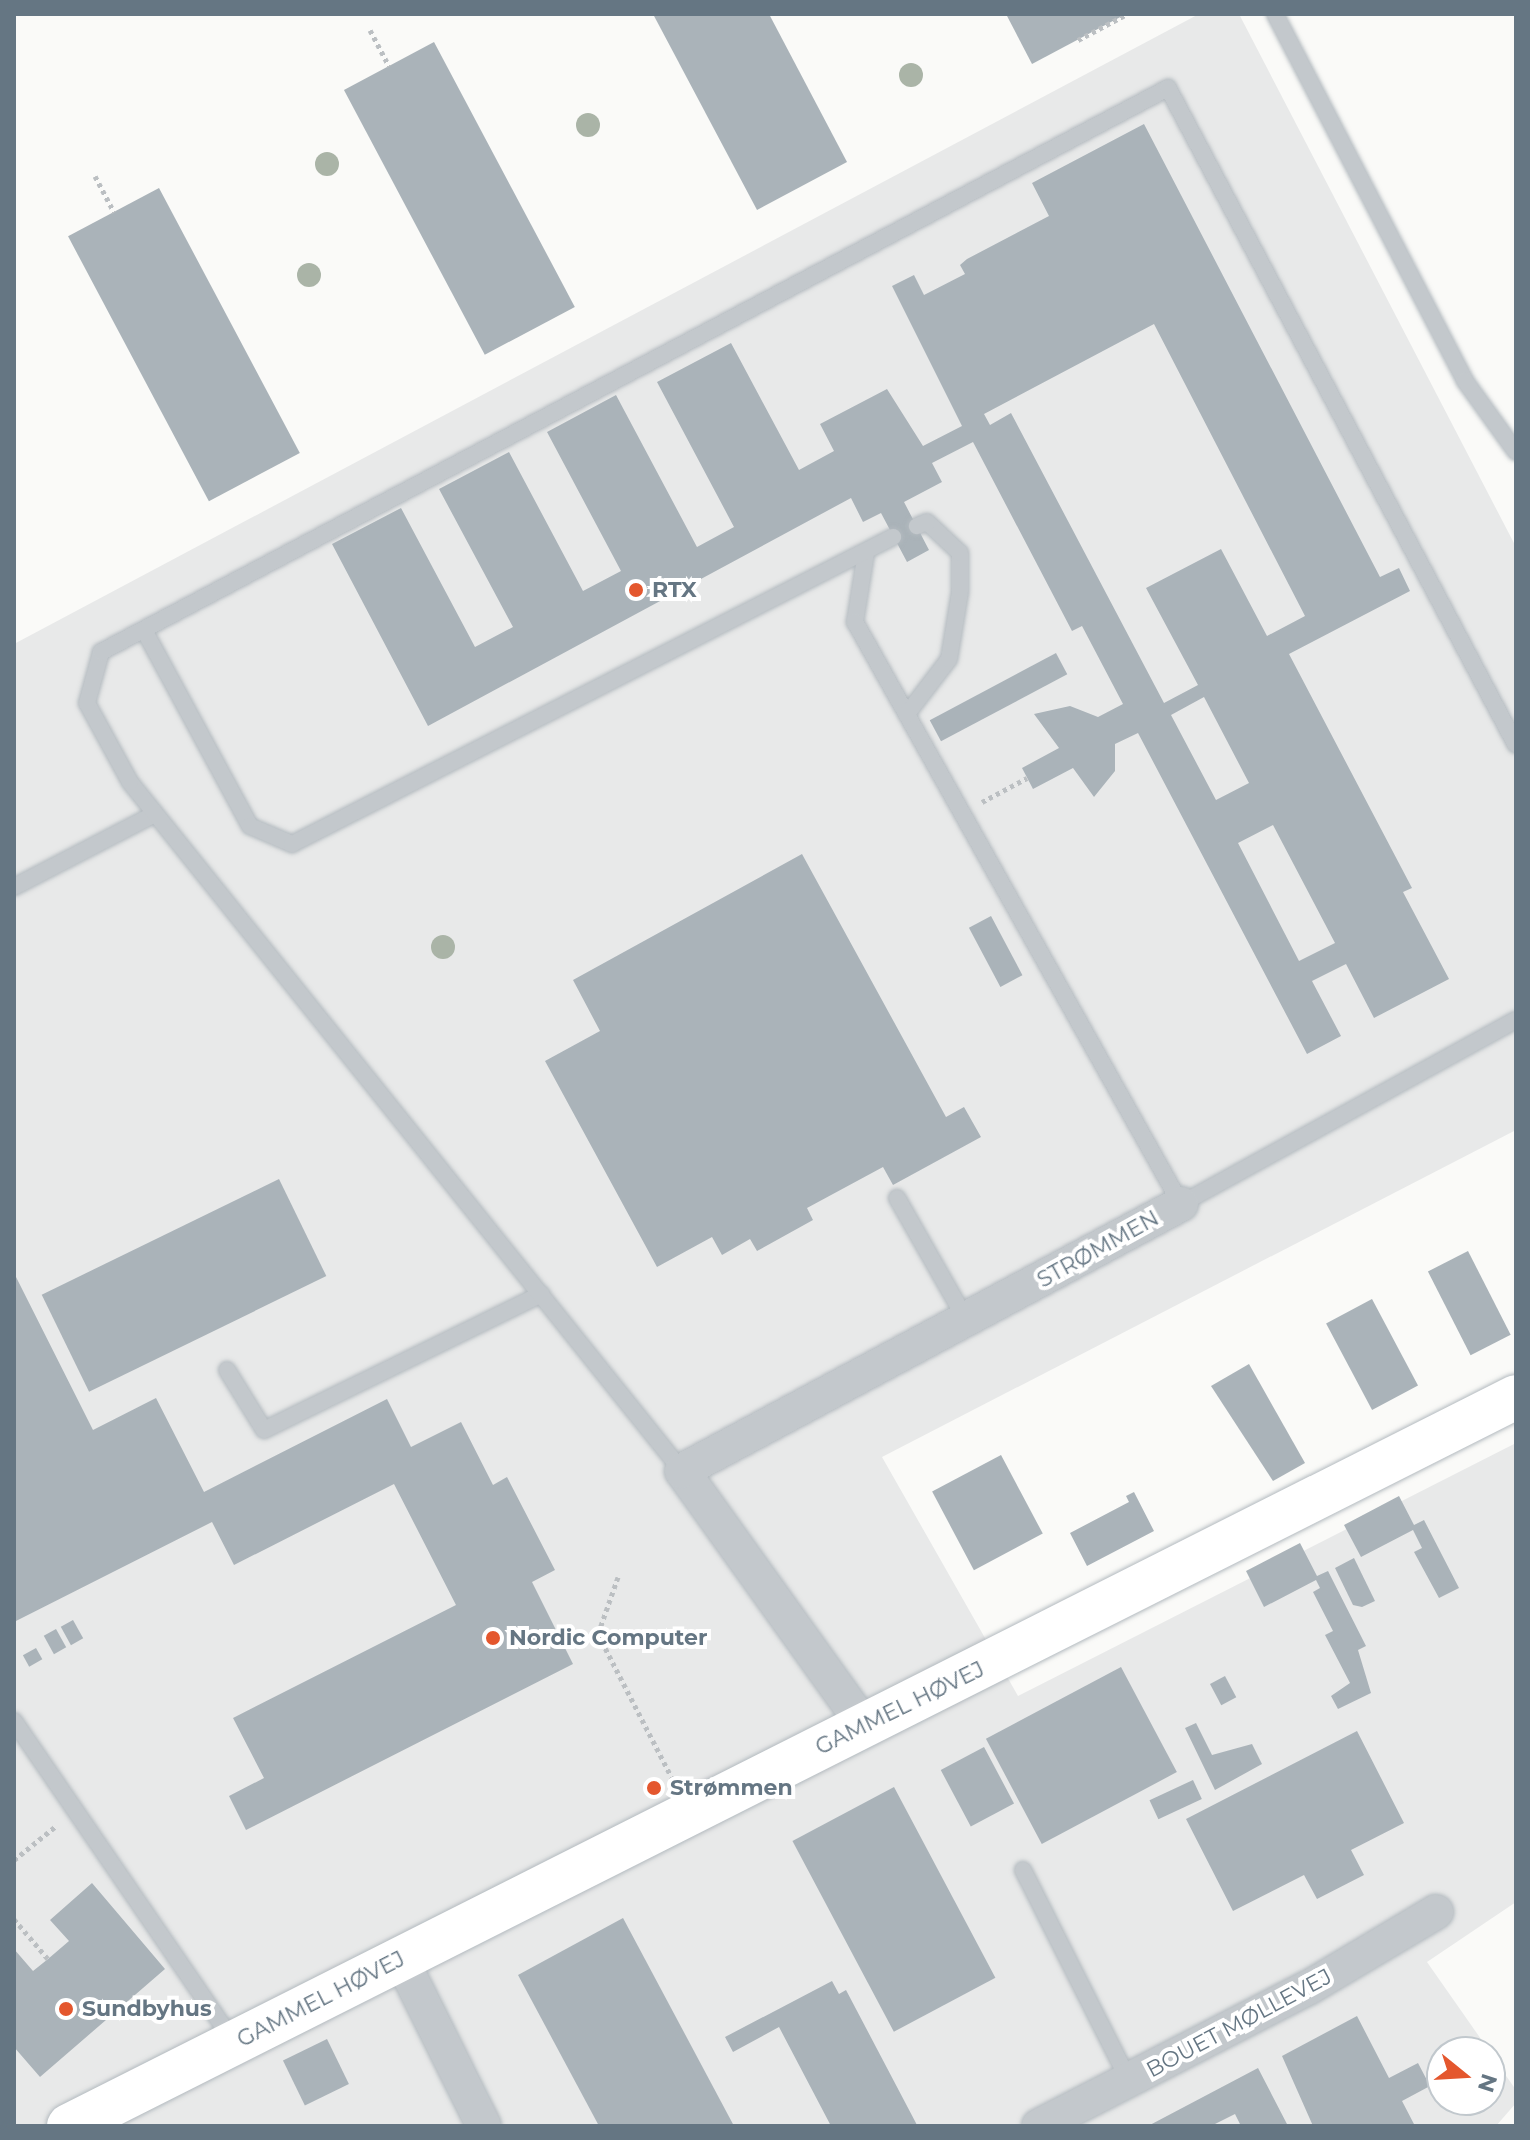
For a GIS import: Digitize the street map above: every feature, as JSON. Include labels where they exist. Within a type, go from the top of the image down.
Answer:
[{"type":"street","name":"STRØMMEN","points":[[682,1471],[1181,1204]]},
{"type":"street","name":"GAMMEL HØVEJ","points":[[69,2126],[1516,1397]]},
{"type":"street","points":[[682,1471],[864,1725]]},
{"type":"street","name":"BOUET MØLLEVEJ","points":[[1039,2126],[1129,2081],[1436,1912]]},
{"type":"street","points":[[401,1959],[484,2126]]},
{"type":"lane","points":[[1275,14],[1465,381],[1516,452]]},
{"type":"lane","points":[[682,1471],[155,814],[87,703],[101,652],[1168,88],[1516,745]]},
{"type":"lane","points":[[907,714],[949,659],[960,592],[960,553],[927,522],[917,526]]},
{"type":"lane","points":[[144,630],[250,826],[292,844],[893,537]]},
{"type":"lane","name":"STRØMMEN","points":[[866,553],[855,622],[1181,1204]]},
{"type":"lane","points":[[14,887],[155,814]]},
{"type":"lane","points":[[1181,1204],[1516,1020]]},
{"type":"lane","points":[[897,1198],[967,1321]]},
{"type":"lane","points":[[227,1370],[264,1430],[541,1294]]},
{"type":"lane","points":[[14,1721],[235,2043]]},
{"type":"lane","points":[[1023,1870],[1129,2081]]},
{"type":"path","points":[[1078,40],[1127,14]]},
{"type":"path","points":[[370,30],[389,66]]},
{"type":"path","points":[[95,176],[114,212]]},
{"type":"path","points":[[961,812],[1027,778]]},
{"type":"path","points":[[618,1577],[598,1634],[676,1786]]},
{"type":"path","points":[[14,1860],[75,1811]]},
{"type":"path","points":[[14,1919],[48,1959]]},
{"type":"shaded area","points":[[1199,14],[1239,14],[1516,547],[1516,1130],[882,1457],[1018,1696],[1516,1443],[1516,1902],[1427,1962],[1479,2036],[1426,2036],[1426,2116],[1505,2116],[1496,2126],[14,2126],[14,644]]},
{"type":"shaded area","points":[[1506,2076],[1516,2090],[1516,2103],[1506,2114]]},
{"type":"building","points":[[653,14],[769,14],[847,162],[757,210]]},
{"type":"building","points":[[1006,14],[1126,14],[1032,64]]},
{"type":"building","points":[[434,42],[575,307],[485,355],[344,90]]},
{"type":"building","name":"RTX","points":[[1144,124],[1380,577],[1399,568],[1410,591],[1289,654],[1412,888],[1403,892],[1449,979],[1374,1018],[1346,964],[1312,981],[1341,1036],[1307,1054],[1138,733],[1115,744],[1115,771],[1094,797],[1073,768],[1033,789],[1022,768],[1059,748],[1034,714],[1070,706],[1098,717],[1123,704],[1082,626],[1072,631],[973,442],[932,463],[942,482],[904,502],[929,550],[907,562],[881,513],[863,522],[851,498],[428,726],[332,544],[401,508],[475,647],[513,627],[439,489],[509,452],[583,591],[621,571],[547,432],[616,395],[697,547],[734,527],[657,382],[731,343],[799,470],[834,451],[820,424],[887,389],[923,446],[962,426],[892,286],[914,275],[924,295],[965,274],[960,265],[967,259],[1049,216],[1032,183]],"holes":[[[1154,324],[1305,616],[1267,636],[1221,549],[1146,588],[1198,685],[1164,703],[1011,413],[990,425],[984,414]],[[1204,697],[1249,783],[1216,800],[1171,715]],[[1273,825],[1335,943],[1299,961],[1238,843]]]},
{"type":"building","points":[[159,188],[300,453],[209,501],[68,236]]},
{"type":"building","points":[[1056,653],[1067,674],[941,741],[930,720]]},
{"type":"building","points":[[802,854],[946,1117],[964,1107],[981,1137],[893,1185],[883,1167],[807,1208],[813,1220],[757,1251],[750,1239],[722,1255],[712,1237],[657,1267],[545,1061],[600,1031],[573,980]]},
{"type":"building","points":[[991,916],[1022,975],[1000,987],[969,928]]},
{"type":"building","points":[[279,1179],[326,1276],[89,1392],[42,1295]]},
{"type":"building","points":[[1468,1251],[1511,1335],[1471,1355],[1428,1271]]},
{"type":"building","points":[[14,1273],[93,1430],[156,1398],[204,1492],[387,1399],[411,1447],[461,1422],[493,1485],[507,1477],[555,1570],[532,1582],[573,1664],[246,1830],[229,1796],[264,1778],[233,1718],[456,1605],[394,1484],[234,1565],[212,1522],[14,1622]]},
{"type":"building","points":[[1372,1299],[1418,1386],[1372,1410],[1326,1323]]},
{"type":"building","points":[[1249,1364],[1305,1463],[1273,1481],[1211,1386]]},
{"type":"building","points":[[1001,1455],[1043,1534],[974,1570],[932,1492]]},
{"type":"building","points":[[1134,1492],[1154,1531],[1087,1566],[1070,1533],[1129,1502],[1126,1496]]},
{"type":"building","points":[[1399,1496],[1414,1525],[1424,1520],[1459,1588],[1439,1598],[1414,1552],[1422,1548],[1413,1530],[1361,1557],[1344,1525]]},
{"type":"building","points":[[1300,1543],[1317,1576],[1328,1571],[1366,1646],[1358,1650],[1371,1693],[1338,1709],[1331,1696],[1350,1683],[1325,1635],[1333,1631],[1313,1592],[1320,1588],[1316,1580],[1264,1607],[1246,1571]]},
{"type":"building","points":[[1354,1558],[1375,1601],[1362,1607],[1353,1605],[1335,1568]]},
{"type":"building","points":[[73,1620],[83,1638],[71,1645],[61,1627]]},
{"type":"building","points":[[56,1629],[66,1647],[54,1654],[44,1636]]},
{"type":"building","points":[[36,1648],[42,1659],[29,1667],[23,1655]]},
{"type":"building","points":[[1121,1667],[1177,1772],[1042,1844],[986,1739]]},
{"type":"building","points":[[1225,1676],[1236,1697],[1221,1705],[1210,1684]]},
{"type":"building","points":[[1196,1723],[1212,1755],[1252,1744],[1262,1764],[1215,1790],[1185,1728]]},
{"type":"building","points":[[1357,1731],[1404,1823],[1351,1850],[1364,1875],[1317,1899],[1304,1875],[1233,1911],[1186,1819]]},
{"type":"building","points":[[984,1747],[1014,1804],[971,1827],[941,1770]]},
{"type":"building","points":[[1193,1780],[1202,1799],[1158,1819],[1149,1800]]},
{"type":"building","points":[[894,1787],[995,1978],[894,2032],[792,1841]]},
{"type":"building","name":"Sundbyhus","points":[[92,1883],[165,1969],[40,2077],[14,2047],[14,1949],[33,1971],[48,1959],[69,1941],[50,1920]]},
{"type":"building","points":[[623,1918],[734,2126],[599,2126],[518,1975]]},
{"type":"building","points":[[832,1981],[839,1994],[846,1990],[917,2125],[831,2126],[779,2027],[733,2052],[725,2037]]},
{"type":"building","points":[[1357,2016],[1389,2078],[1418,2063],[1426,2078],[1426,2088],[1402,2101],[1415,2126],[1313,2126],[1282,2056]]},
{"type":"building","points":[[327,2039],[349,2084],[305,2105],[283,2060]]},
{"type":"building","points":[[1258,2068],[1288,2126],[1241,2126],[1235,2114],[1211,2126],[1148,2126]]},
{"type":"place","name":"RTX","points":[[636,590]]},
{"type":"place","name":"Nordic Computer","points":[[493,1638]]},
{"type":"place","name":"Strømmen","points":[[654,1788]]},
{"type":"place","name":"Sundbyhus","points":[[66,2009]]}]
